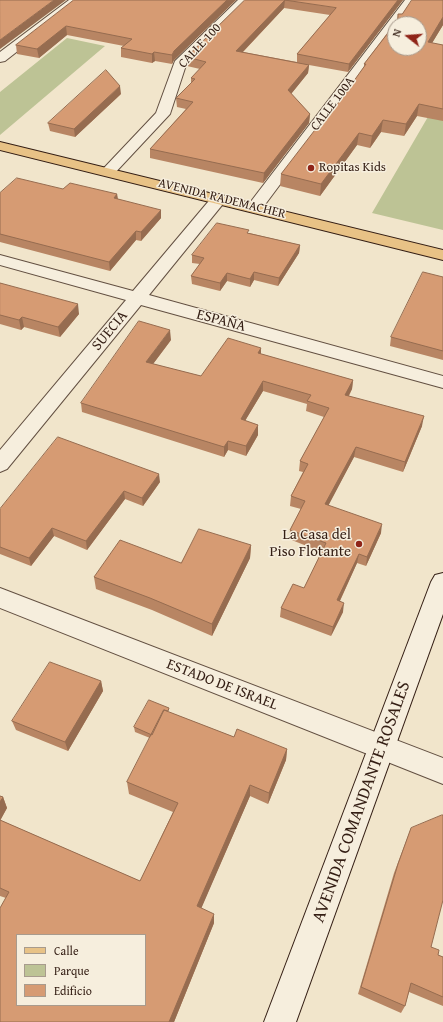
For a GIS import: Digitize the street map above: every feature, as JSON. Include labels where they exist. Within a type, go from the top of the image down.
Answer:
[{"type":"main road","name":"AVENIDA RADEMACHER","points":[[0,146],[255,207],[443,255]]},
{"type":"street","points":[[0,58],[77,0]]},
{"type":"street","name":"CALLE 100","points":[[108,172],[163,114],[180,64],[245,0]]},
{"type":"street","name":"CALLE 100A","points":[[255,207],[411,0]]},
{"type":"street","name":"SUECIA","points":[[0,464],[219,199]]},
{"type":"street","name":"ESPAÑA","points":[[0,260],[443,382]]},
{"type":"street","name":"AVENIDA COMANDANTE ROSALES","points":[[280,1022],[443,582]]},
{"type":"street","name":"ESTADO DE ISRAEL","points":[[0,598],[443,771]]},
{"type":"green space","points":[[67,38],[105,46],[0,135],[0,92]]},
{"type":"green space","points":[[443,91],[443,230],[372,213]]},
{"type":"building","points":[[0,0],[54,0],[0,40]]},
{"type":"building","points":[[74,0],[227,0],[174,51],[172,55],[154,52],[152,54],[121,48],[132,39],[66,26],[37,49],[16,45]]},
{"type":"building","points":[[245,0],[285,0],[236,51],[309,65],[288,90],[310,114],[264,173],[150,149],[193,102],[176,98],[195,79],[191,78],[206,62],[187,57]]},
{"type":"building","points":[[285,0],[398,0],[349,64],[297,54],[336,8]]},
{"type":"building","points":[[412,0],[443,0],[443,17],[428,42],[443,45],[443,109],[419,104],[406,124],[383,120],[372,136],[359,133],[321,184],[281,174],[321,122],[323,124],[366,64],[364,64],[387,34],[387,56],[427,56],[427,16],[398,16],[398,14],[402,14]]},
{"type":"building","points":[[106,70],[120,86],[74,129],[48,123]]},
{"type":"building","points":[[17,178],[63,189],[70,183],[117,194],[114,198],[161,210],[141,232],[136,231],[109,262],[0,234],[0,193]]},
{"type":"building","points":[[217,223],[249,230],[247,233],[300,245],[279,278],[254,272],[250,279],[227,273],[220,283],[191,276],[204,258],[192,255]]},
{"type":"building","points":[[423,272],[443,277],[443,351],[391,337]]},
{"type":"building","points":[[0,283],[78,304],[58,327],[22,317],[19,320],[0,315]]},
{"type":"building","points":[[139,321],[170,330],[146,362],[201,376],[228,338],[261,348],[258,353],[353,380],[345,395],[424,416],[405,462],[356,447],[325,504],[382,524],[367,557],[359,554],[337,600],[344,603],[333,627],[281,608],[293,584],[304,588],[326,543],[290,530],[305,501],[291,496],[308,464],[300,461],[329,408],[307,401],[311,395],[263,381],[241,419],[258,425],[246,446],[228,441],[224,447],[81,403]]},
{"type":"building","points":[[58,437],[159,474],[142,498],[124,491],[86,541],[52,528],[29,558],[0,547],[0,509]]},
{"type":"building","points":[[199,529],[251,545],[212,624],[150,598],[94,577],[120,540],[181,563]]},
{"type":"building","points":[[50,662],[101,681],[65,742],[12,721]]},
{"type":"building","points":[[149,700],[169,708],[168,711],[164,710],[152,735],[134,727]]},
{"type":"building","points":[[164,710],[234,737],[237,729],[287,749],[269,793],[250,785],[197,906],[214,914],[169,1022],[0,1022],[0,908],[9,892],[0,888],[0,820],[140,881],[178,803],[127,782]]},
{"type":"building","points":[[442,815],[443,900],[431,947],[439,950],[438,955],[443,957],[443,997],[411,983],[405,1006],[361,987],[398,864],[411,828]]},
{"type":"place","name":"Ropitas Kids","points":[[311,168]]},
{"type":"place","name":"La Casa del Piso Flotante","points":[[359,544]]}]
